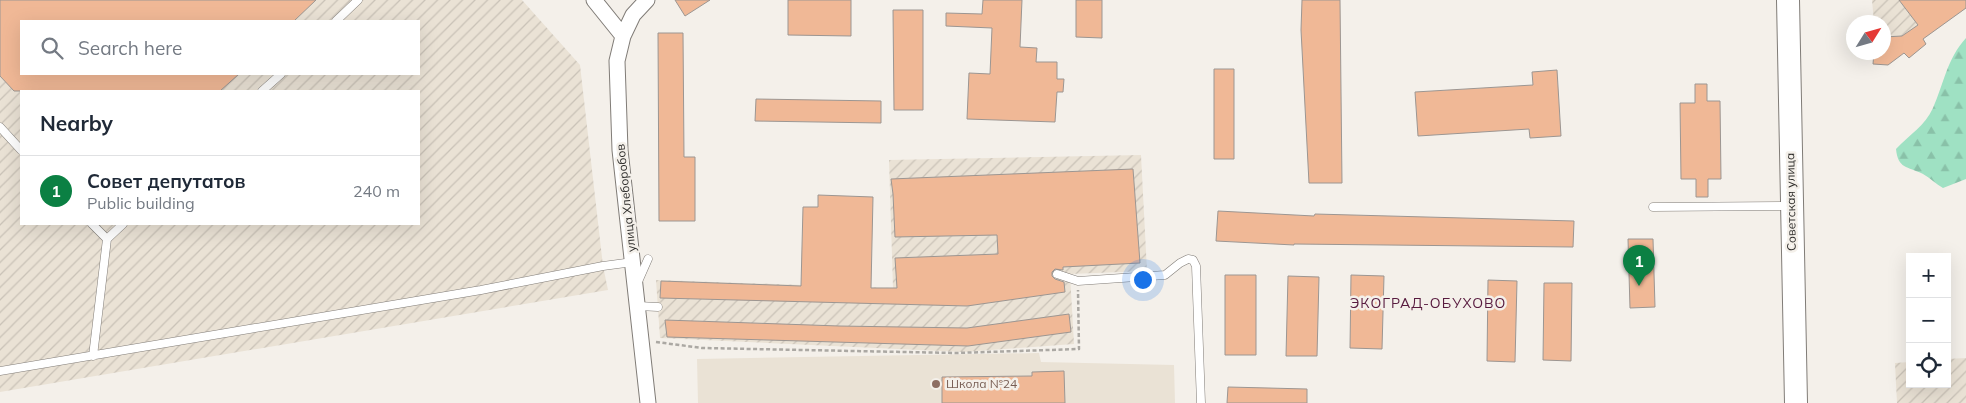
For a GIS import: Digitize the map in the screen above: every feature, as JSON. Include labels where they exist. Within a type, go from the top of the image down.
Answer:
[{"type":"main road","name":"Советская улица","points":[[1788,0],[1796,403]]},
{"type":"street","points":[[594,0],[623,36]]},
{"type":"street","name":"улица Хлеборобов","points":[[647,0],[633,15],[623,36],[617,61],[620,150],[648,403]]},
{"type":"lane","points":[[337,20],[358,0]]},
{"type":"lane","points":[[263,90],[280,75]]},
{"type":"lane","points":[[0,127],[20,149]]},
{"type":"lane","points":[[1653,207],[1791,206]]},
{"type":"lane","points":[[93,225],[106,239]]},
{"type":"lane","points":[[93,356],[106,239],[122,225]]},
{"type":"lane","points":[[636,287],[648,259]]},
{"type":"lane","points":[[1057,274],[1078,282],[1165,275],[1180,263],[1188,259],[1194,260],[1196,266],[1201,403]]},
{"type":"lane","points":[[0,371],[481,290],[603,266],[633,262]]},
{"type":"lane","points":[[638,306],[658,307]]},
{"type":"path","points":[[642,341],[702,348],[946,353],[1079,349],[1078,282]]},
{"type":"shaded area","points":[[0,0],[522,0],[580,65],[603,266],[608,290],[0,392]]},
{"type":"shaded area","points":[[1872,0],[1966,0],[1966,8],[1923,39],[1926,44],[1909,58],[1904,53],[1888,65],[1873,64],[1873,60],[1891,60],[1891,15],[1873,15]]},
{"type":"shaded area","points":[[1141,155],[1147,271],[1070,274],[1074,344],[963,352],[660,338],[656,280],[893,288],[889,160]]},
{"type":"shaded area","name":"Школа №24","points":[[1039,353],[1041,362],[1174,365],[1175,403],[698,403],[697,359]]},
{"type":"shaded area","points":[[1966,358],[1966,403],[1897,403],[1895,363],[1906,362],[1906,388],[1951,388],[1951,359]]},
{"type":"green space","points":[[1966,38],[1966,179],[1943,188],[1923,174],[1901,164],[1896,149],[1930,114],[1954,54]]},
{"type":"building","points":[[0,0],[316,0],[295,20],[20,20],[20,75],[238,75],[221,90],[14,91],[0,76]]},
{"type":"building","points":[[675,0],[710,0],[685,16]]},
{"type":"building","points":[[788,0],[851,0],[851,36],[788,35]]},
{"type":"building","points":[[983,0],[1022,0],[1020,47],[1037,48],[1036,62],[1057,62],[1057,79],[1064,79],[1063,92],[1057,92],[1055,122],[967,119],[969,73],[990,74],[992,28],[946,26],[946,13],[982,14]]},
{"type":"building","points":[[1076,0],[1102,0],[1102,38],[1076,37]]},
{"type":"building","points":[[1302,0],[1340,0],[1342,183],[1309,183],[1301,30]]},
{"type":"building","points":[[1899,0],[1966,0],[1966,8],[1923,39],[1926,44],[1909,58],[1904,53],[1888,65],[1873,64],[1873,60],[1891,60],[1891,37],[1902,36],[1918,25]]},
{"type":"building","points":[[893,10],[923,10],[923,110],[894,110]]},
{"type":"building","points":[[658,33],[683,33],[684,157],[695,157],[695,221],[659,221]]},
{"type":"building","points":[[1214,69],[1234,69],[1234,159],[1214,159]]},
{"type":"building","points":[[1557,70],[1561,136],[1530,138],[1529,129],[1418,136],[1415,92],[1533,85],[1532,72]]},
{"type":"building","points":[[1695,84],[1707,84],[1707,101],[1720,101],[1721,179],[1708,179],[1708,197],[1696,197],[1696,179],[1681,179],[1680,103],[1695,103]]},
{"type":"building","points":[[756,99],[881,101],[881,123],[755,121]]},
{"type":"building","points":[[1133,169],[1140,263],[1063,267],[1063,270],[1055,269],[1052,272],[1052,276],[1064,282],[1065,292],[967,306],[660,298],[661,281],[801,286],[803,207],[818,207],[818,195],[873,197],[871,288],[897,288],[895,258],[998,254],[997,235],[895,237],[891,179]]},
{"type":"building","points":[[1218,211],[1314,216],[1315,214],[1574,221],[1573,247],[1294,245],[1216,241]]},
{"type":"building","points":[[1628,239],[1653,239],[1655,307],[1630,308]]},
{"type":"building","points":[[1225,275],[1256,275],[1256,355],[1225,355]]},
{"type":"building","points":[[1351,275],[1384,276],[1382,349],[1350,348]]},
{"type":"building","points":[[1288,276],[1319,277],[1317,356],[1286,356]]},
{"type":"building","points":[[1488,280],[1517,281],[1515,362],[1487,361]]},
{"type":"building","points":[[1544,283],[1572,283],[1571,361],[1543,360]]},
{"type":"building","points":[[1069,314],[1071,332],[968,346],[667,337],[665,320],[967,328]]},
{"type":"building","points":[[1064,371],[1065,403],[942,403],[942,377],[1032,376],[1032,372]]},
{"type":"building","points":[[1228,387],[1307,389],[1307,403],[1227,403]]},
{"type":"place","name":"Совет депутатов","points":[[1639,286]]},
{"type":"place","name":"Школа №24","points":[[936,384]]},
{"type":"district","name":"ЭКОГРАД-ОБУХОВО","points":[[1428,303]]}]
